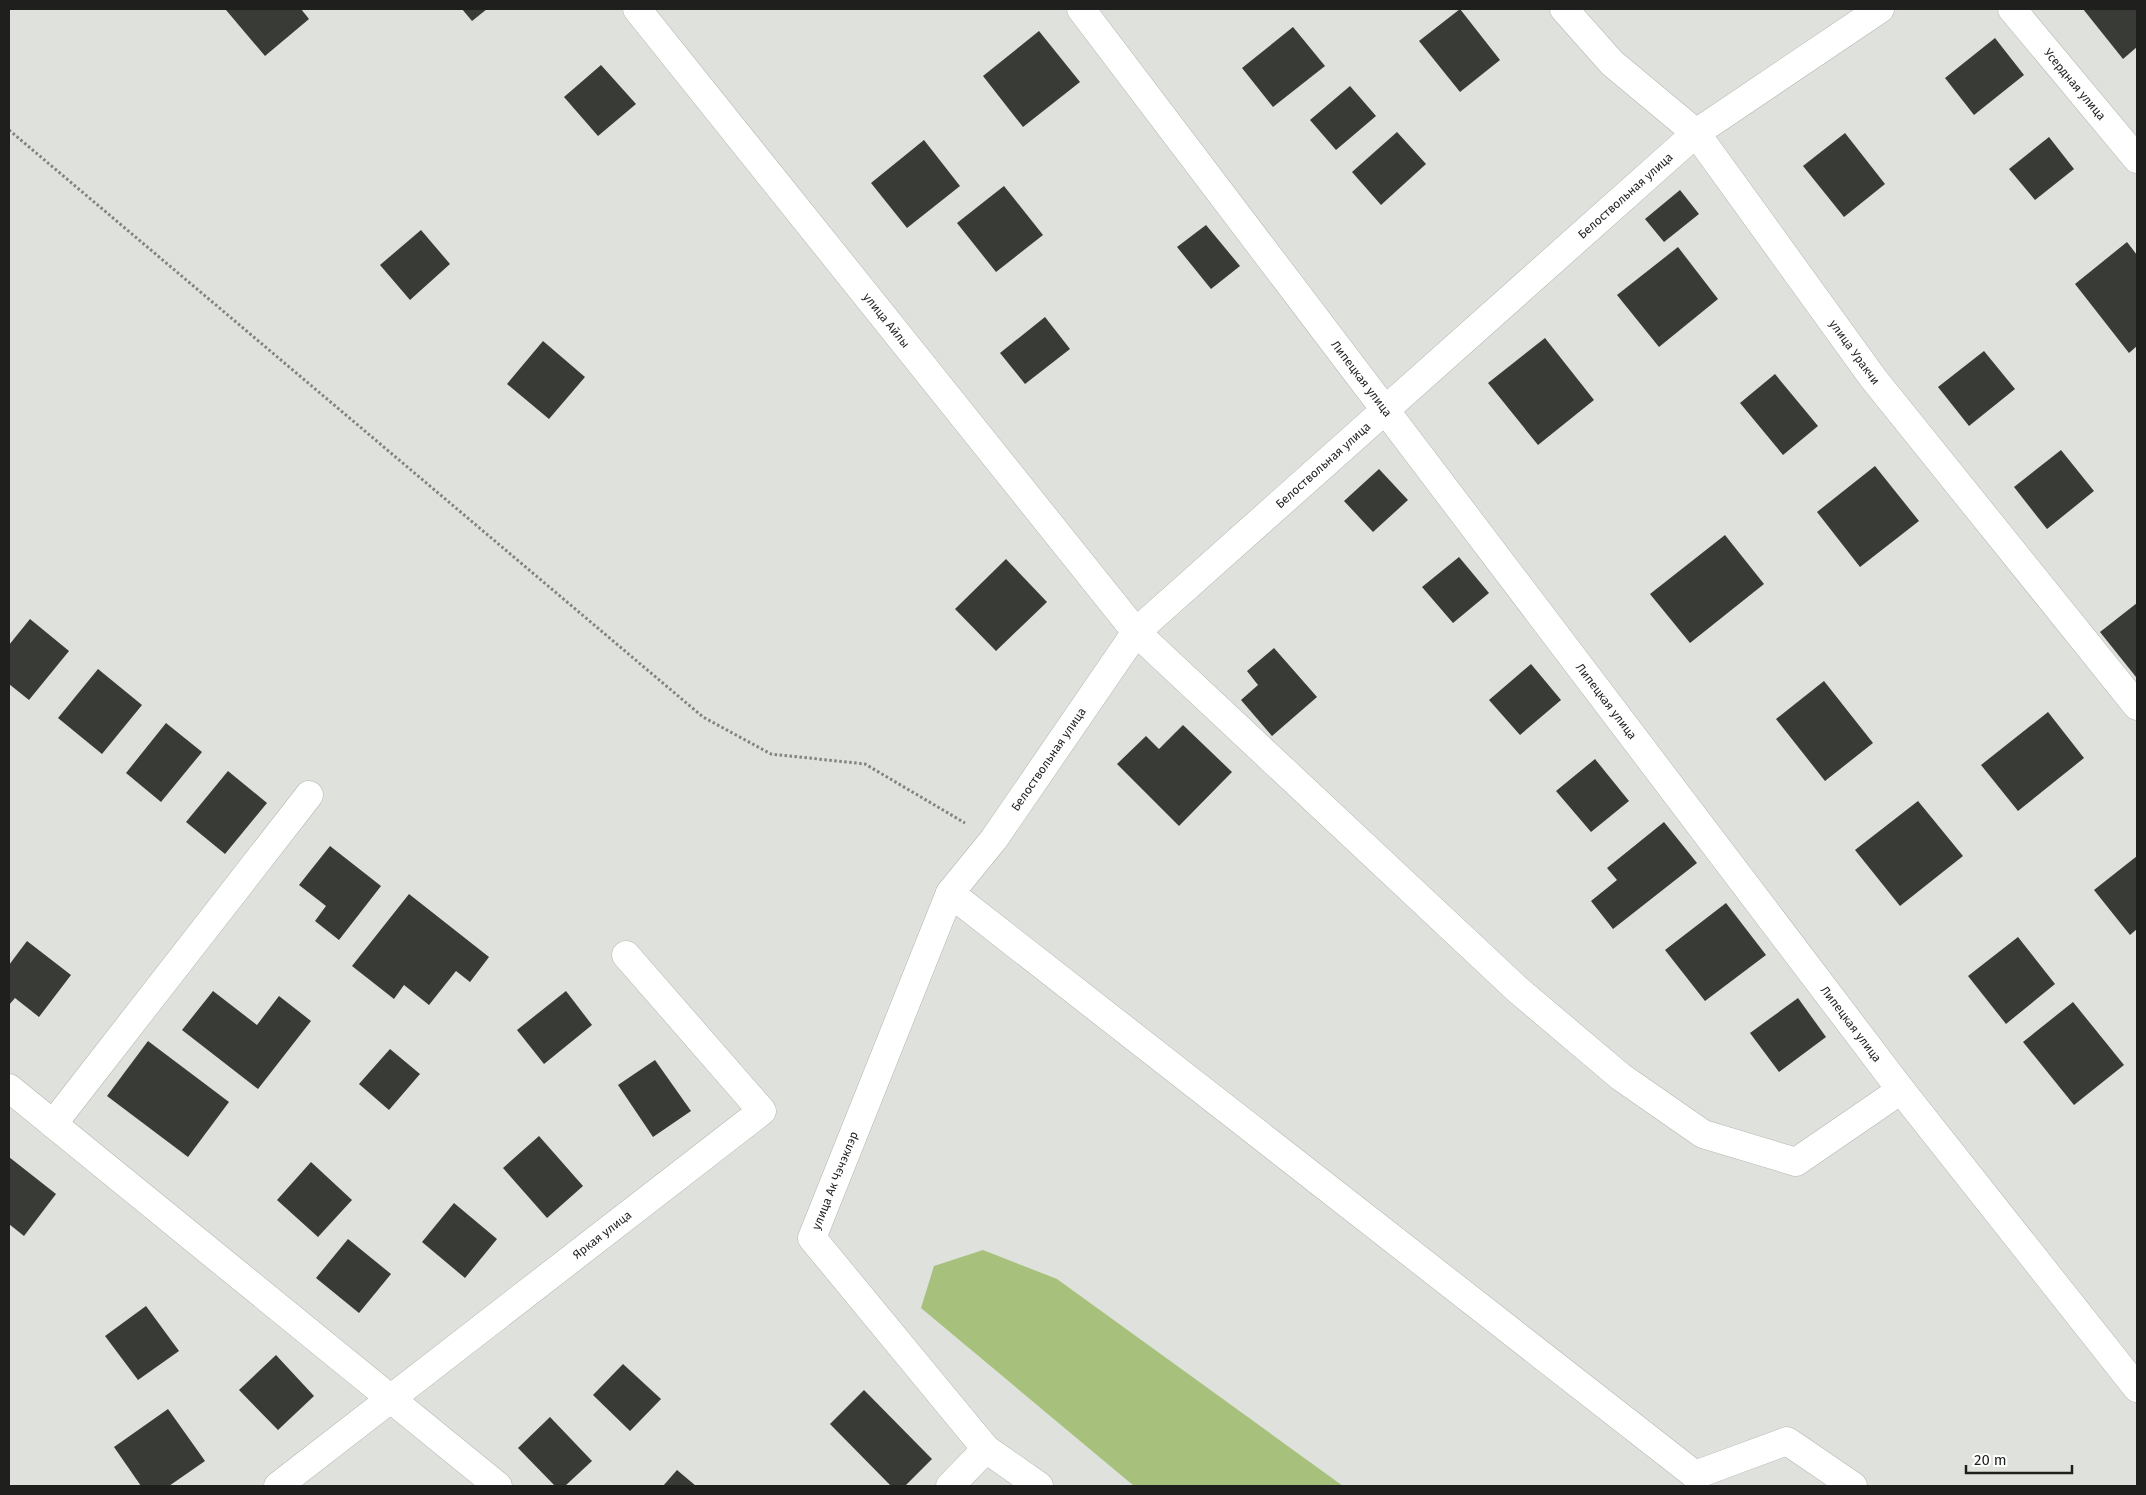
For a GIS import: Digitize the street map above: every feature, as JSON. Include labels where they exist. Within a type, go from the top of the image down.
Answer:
[{"type":"street","name":"улица Айлы","points":[[637,9],[1136,632],[1518,990],[1621,1077],[1702,1134],[1796,1162],[1901,1090]]},
{"type":"street","name":"Липецкая улица","points":[[1081,9],[1901,1090],[2137,1388]]},
{"type":"street","name":"улица Уракчи","points":[[1564,9],[1612,63],[1696,133],[1873,378],[2137,706]]},
{"type":"street","name":"Белоствольная улица","points":[[950,893],[994,839],[1136,632],[1696,133],[1880,9]]},
{"type":"street","name":"Усердная улица","points":[[2012,9],[2137,159]]},
{"type":"street","points":[[53,1124],[309,795]]},
{"type":"street","points":[[950,893],[1695,1475],[1788,1441],[1853,1486]]},
{"type":"street","name":"улица Ак Чэчэклэр","points":[[950,893],[812,1238],[986,1449],[1039,1486]]},
{"type":"street","name":"Яркая улица","points":[[278,1486],[762,1111],[626,955]]},
{"type":"street","points":[[9,1088],[498,1486]]},
{"type":"street","points":[[950,1486],[986,1449]]},
{"type":"path","points":[[9,130],[703,717],[771,754],[865,764],[994,839]]},
{"type":"green space","points":[[983,1250],[1057,1279],[1343,1486],[1134,1486],[921,1308],[934,1266]]},
{"type":"building","points":[[301,9],[309,19],[265,56],[226,10]]},
{"type":"building","points":[[462,9],[487,9],[472,21]]},
{"type":"building","points":[[1460,9],[1500,60],[1460,92],[1419,41]]},
{"type":"building","points":[[2083,9],[2137,9],[2137,47],[2123,59]]},
{"type":"building","points":[[1293,27],[1325,66],[1273,107],[1242,68]]},
{"type":"building","points":[[1039,31],[1080,82],[1023,127],[983,76]]},
{"type":"building","points":[[1995,38],[2024,75],[1974,115],[1945,78]]},
{"type":"building","points":[[601,65],[636,104],[598,136],[564,97]]},
{"type":"building","points":[[1350,86],[1376,116],[1336,150],[1310,120]]},
{"type":"building","points":[[1397,132],[1426,164],[1381,205],[1352,172]]},
{"type":"building","points":[[1845,133],[1885,184],[1844,217],[1803,166]]},
{"type":"building","points":[[2049,137],[2074,169],[2035,200],[2009,169]]},
{"type":"building","points":[[924,140],[960,186],[907,228],[871,183]]},
{"type":"building","points":[[1004,186],[1043,235],[996,272],[957,223]]},
{"type":"building","points":[[1680,190],[1699,214],[1664,242],[1645,219]]},
{"type":"building","points":[[1206,225],[1240,266],[1211,289],[1177,247]]},
{"type":"building","points":[[421,230],[450,264],[410,300],[380,265]]},
{"type":"building","points":[[2127,242],[2137,255],[2137,346],[2129,353],[2075,284]]},
{"type":"building","points":[[1678,247],[1718,299],[1659,347],[1617,295]]},
{"type":"building","points":[[1045,317],[1070,349],[1025,384],[1000,353]]},
{"type":"building","points":[[1545,338],[1594,400],[1538,445],[1488,383]]},
{"type":"building","points":[[543,341],[585,377],[549,419],[507,384]]},
{"type":"building","points":[[1984,351],[2015,389],[1969,426],[1938,387]]},
{"type":"building","points":[[1775,374],[1818,426],[1783,455],[1740,403]]},
{"type":"building","points":[[2061,450],[2094,491],[2047,529],[2014,487]]},
{"type":"building","points":[[1875,466],[1919,521],[1860,567],[1817,512]]},
{"type":"building","points":[[1379,469],[1408,500],[1373,532],[1344,501]]},
{"type":"building","points":[[1725,535],[1764,584],[1690,643],[1650,594]]},
{"type":"building","points":[[1459,557],[1489,593],[1453,623],[1422,587]]},
{"type":"building","points":[[1006,559],[1047,602],[996,651],[955,609]]},
{"type":"building","points":[[2137,603],[2137,676],[2136,677],[2100,632]]},
{"type":"building","points":[[30,619],[69,651],[29,700],[9,684],[9,645]]},
{"type":"building","points":[[1274,648],[1317,697],[1272,736],[1241,700],[1258,685],[1247,671]]},
{"type":"building","points":[[1531,664],[1561,700],[1520,735],[1489,700]]},
{"type":"building","points":[[98,669],[142,705],[102,754],[58,718]]},
{"type":"building","points":[[1824,681],[1873,743],[1825,781],[1776,719]]},
{"type":"building","points":[[2048,712],[2084,758],[2018,811],[1981,765]]},
{"type":"building","points":[[166,723],[202,752],[161,802],[126,773]]},
{"type":"building","points":[[1183,725],[1232,772],[1179,826],[1117,764],[1146,736],[1159,749]]},
{"type":"building","points":[[1595,759],[1629,801],[1591,832],[1556,791]]},
{"type":"building","points":[[228,771],[267,803],[225,854],[186,822]]},
{"type":"building","points":[[1918,801],[1963,856],[1900,906],[1855,850]]},
{"type":"building","points":[[1664,822],[1697,863],[1613,929],[1591,901],[1617,880],[1607,868]]},
{"type":"building","points":[[330,846],[381,886],[339,940],[315,921],[326,906],[299,885]]},
{"type":"building","points":[[2137,856],[2137,929],[2130,935],[2094,890]]},
{"type":"building","points":[[409,894],[489,957],[470,982],[456,971],[429,1005],[404,985],[394,999],[352,966]]},
{"type":"building","points":[[1726,903],[1766,955],[1705,1001],[1665,950]]},
{"type":"building","points":[[2018,937],[2055,984],[2006,1024],[1968,976]]},
{"type":"building","points":[[27,941],[71,975],[39,1017],[15,998],[9,1005],[9,965]]},
{"type":"building","points":[[213,991],[257,1025],[279,996],[311,1021],[258,1089],[182,1030]]},
{"type":"building","points":[[566,991],[592,1025],[544,1064],[517,1030]]},
{"type":"building","points":[[1798,998],[1826,1037],[1779,1072],[1750,1033]]},
{"type":"building","points":[[2073,1002],[2124,1065],[2074,1105],[2023,1042]]},
{"type":"building","points":[[148,1041],[229,1102],[188,1157],[107,1096]]},
{"type":"building","points":[[390,1049],[420,1074],[389,1110],[359,1084]]},
{"type":"building","points":[[655,1060],[691,1111],[653,1137],[618,1085]]},
{"type":"building","points":[[539,1136],[583,1186],[547,1218],[503,1168]]},
{"type":"building","points":[[9,1157],[56,1194],[24,1236],[9,1224]]},
{"type":"building","points":[[311,1162],[352,1200],[318,1237],[277,1200]]},
{"type":"building","points":[[454,1203],[497,1239],[465,1278],[422,1242]]},
{"type":"building","points":[[348,1239],[391,1274],[359,1313],[316,1278]]},
{"type":"building","points":[[146,1306],[179,1351],[138,1380],[105,1336]]},
{"type":"building","points":[[276,1355],[314,1396],[278,1430],[239,1390]]},
{"type":"building","points":[[623,1364],[661,1399],[630,1431],[593,1395]]},
{"type":"building","points":[[864,1390],[932,1459],[905,1486],[891,1486],[830,1424]]},
{"type":"building","points":[[168,1409],[205,1461],[169,1486],[141,1486],[114,1447]]},
{"type":"building","points":[[550,1417],[592,1461],[565,1486],[555,1486],[518,1448]]},
{"type":"building","points":[[677,1470],[696,1486],[663,1486]]}]
